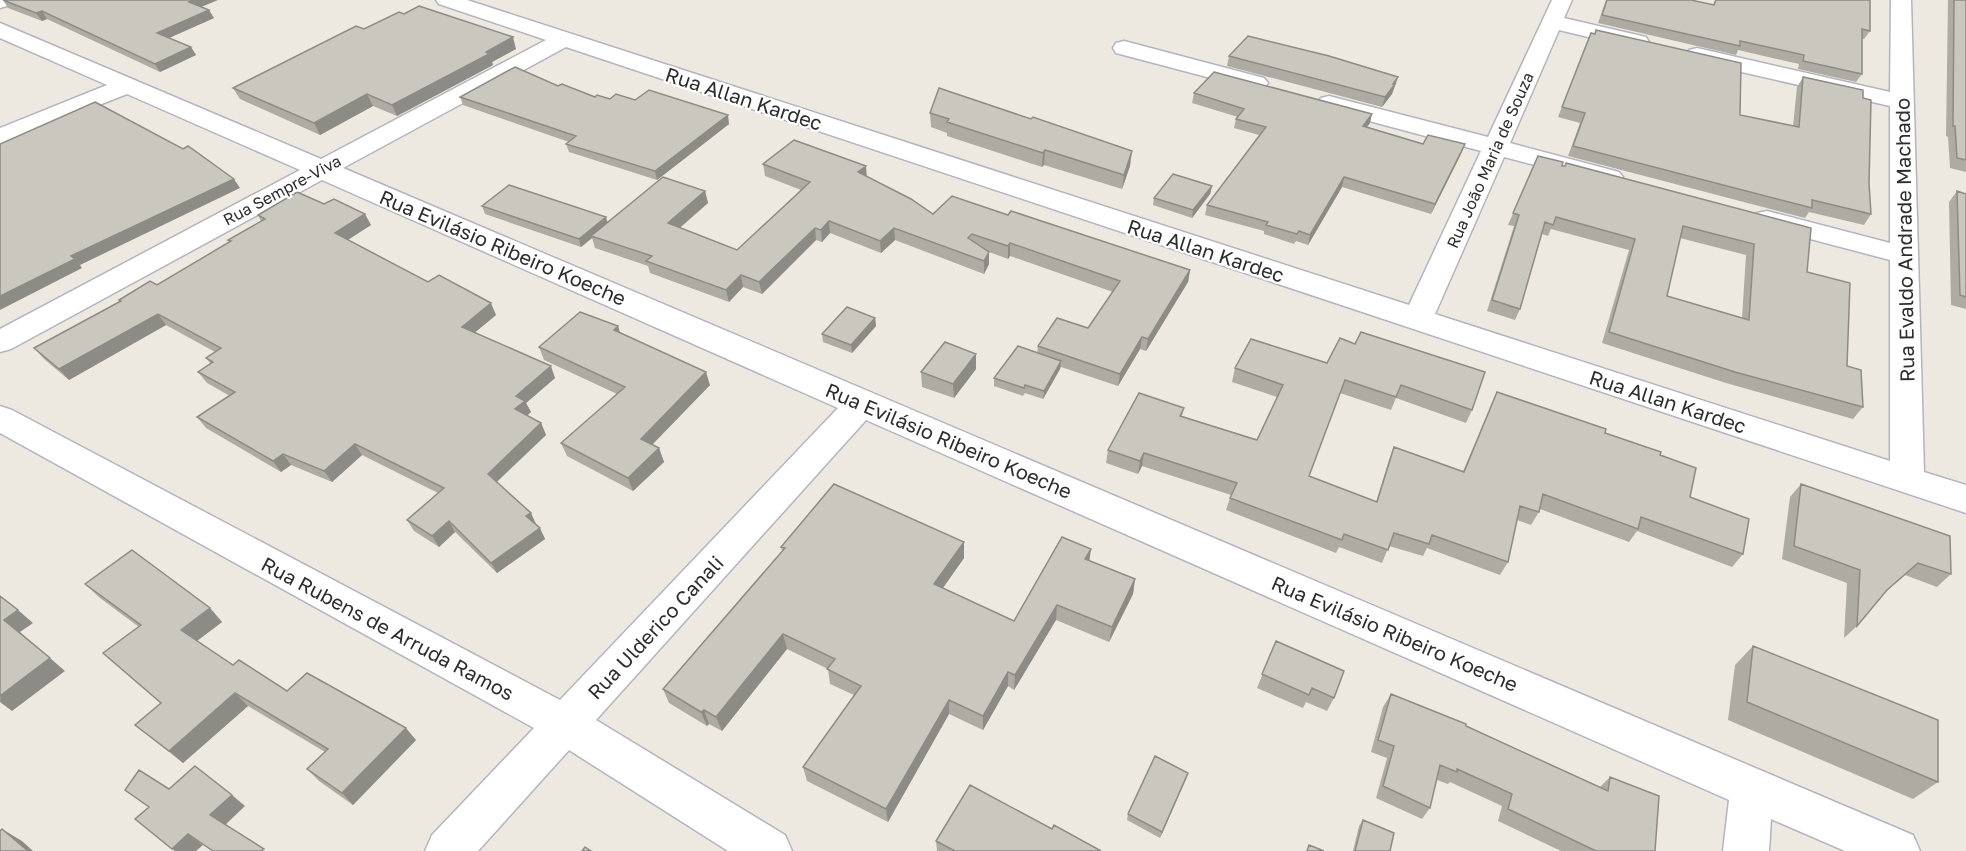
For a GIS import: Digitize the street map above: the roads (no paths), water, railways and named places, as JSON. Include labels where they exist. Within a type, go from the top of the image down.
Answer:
[{"type":"street","points":[[0,2],[7,0]]},
{"type":"street","name":"Rua Allan Kardec","points":[[446,0],[1966,499]]},
{"type":"street","name":"Rua Evaldo Andrade Machado","points":[[1901,0],[1907,480]]},
{"type":"street","points":[[1557,11],[1657,46]]},
{"type":"street","name":"Rua João Maria de Souza","points":[[1418,319],[1557,11]]},
{"type":"street","name":"Rua Evilásio Ribeiro Koeche","points":[[0,30],[1897,851]]},
{"type":"street","name":"Rua Sempre-Viva","points":[[0,342],[564,39]]},
{"type":"street","points":[[1124,48],[1632,183]]},
{"type":"street","points":[[1681,52],[1902,102]]},
{"type":"street","points":[[0,137],[128,85]]},
{"type":"street","points":[[1746,213],[1904,255]]},
{"type":"street","name":"Rua Ulderico Canali","points":[[448,851],[862,403]]},
{"type":"street","name":"Rua Rubens de Arruda Ramos","points":[[0,418],[565,724],[769,851]]},
{"type":"street","points":[[1746,851],[1752,788]]}]
